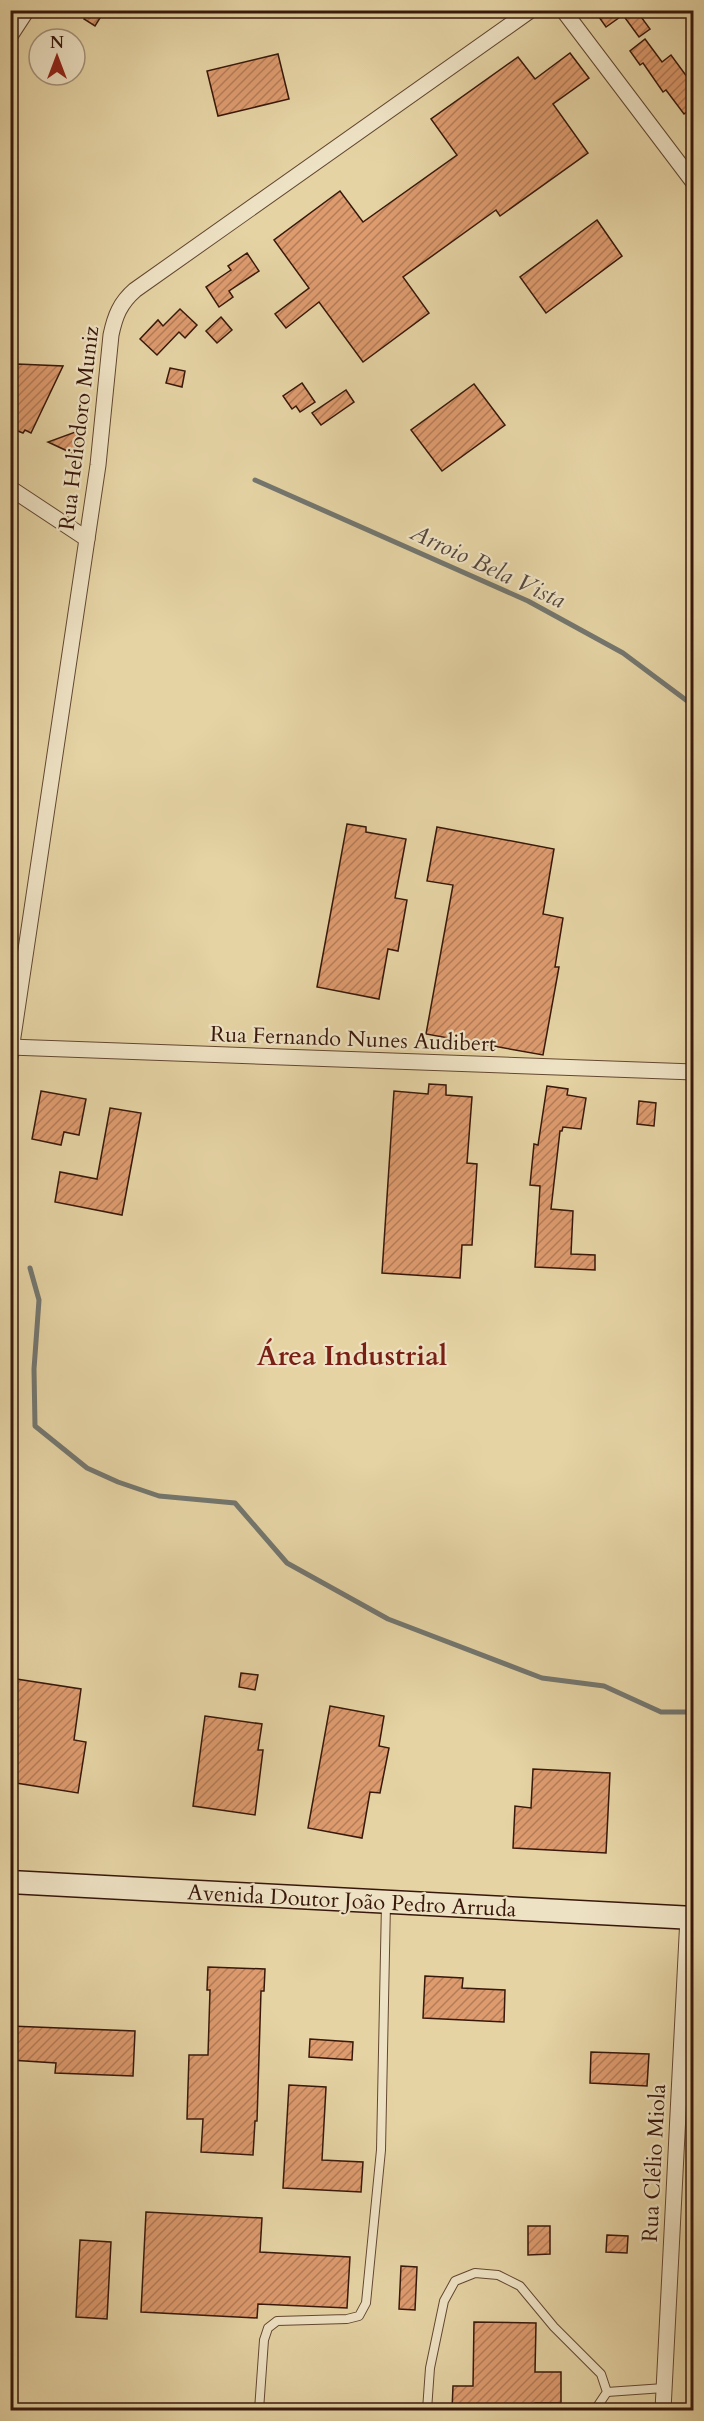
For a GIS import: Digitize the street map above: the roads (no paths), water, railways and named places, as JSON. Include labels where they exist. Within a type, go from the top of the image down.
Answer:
[{"type":"main road","name":"Avenida Doutor João Pedro Arruda","points":[[10,1882],[691,1918]]},
{"type":"street","points":[[10,36],[27,10]]},
{"type":"street","name":"Rua Heliodoro Muniz","points":[[11,1051],[98,465],[111,335],[115,316],[123,301],[144,283],[531,10]]},
{"type":"street","points":[[563,10],[693,183]]},
{"type":"street","points":[[10,488],[87,539]]},
{"type":"street","name":"Rua Fernando Nunes Audibert","points":[[11,1051],[693,1072]]},
{"type":"street","name":"Rua Clélio Miola","points":[[663,2410],[691,1918]]},
{"type":"lane","points":[[259,2410],[264,2340],[268,2328],[277,2321],[347,2319],[359,2316],[366,2303],[381,2150],[386,1902]]},
{"type":"lane","points":[[427,2410],[430,2368],[444,2301],[455,2281],[475,2273],[498,2275],[520,2286],[554,2327],[601,2374],[607,2392]]},
{"type":"lane","points":[[607,2392],[664,2388]]},
{"type":"lane","points":[[595,2410],[607,2392]]},
{"type":"waterway","name":"Arroio Bela Vista","points":[[255,480],[528,601],[623,653],[694,706]]},
{"type":"waterway","points":[[30,1268],[39,1300],[34,1369],[35,1426],[87,1468],[118,1482],[159,1496],[235,1503],[287,1563],[388,1619],[542,1678],[604,1686],[661,1712],[694,1712]]},
{"type":"district","name":"Área Industrial","points":[[352,1355]]}]
